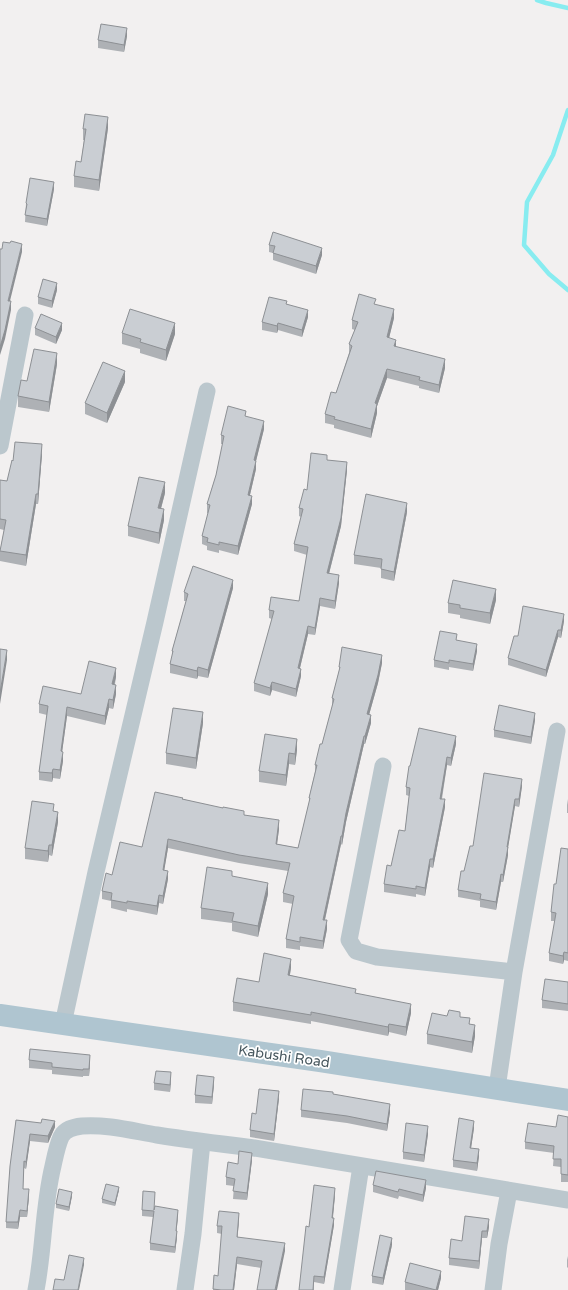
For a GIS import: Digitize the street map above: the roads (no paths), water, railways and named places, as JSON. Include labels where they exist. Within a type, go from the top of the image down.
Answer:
[{"type":"main road","name":"Kabushi Road","points":[[0,1015],[497,1088],[568,1100]]},
{"type":"street","points":[[0,446],[25,315]]},
{"type":"street","points":[[63,1024],[96,872],[155,622],[206,391]]},
{"type":"street","points":[[497,1088],[514,972],[557,731]]},
{"type":"street","points":[[383,766],[349,940],[356,951],[377,957],[514,972]]},
{"type":"street","points":[[36,1290],[39,1275],[42,1235],[51,1176],[62,1136],[69,1129],[82,1126],[103,1126],[202,1142],[254,1148],[568,1200]]},
{"type":"street","points":[[185,1290],[193,1234],[202,1142]]},
{"type":"street","points":[[342,1290],[361,1166]]},
{"type":"street","points":[[493,1290],[499,1244],[509,1191]]},
{"type":"waterway","points":[[537,0],[568,8]]},
{"type":"waterway","points":[[568,110],[553,155],[527,202],[524,245],[549,274],[568,290]]}]
